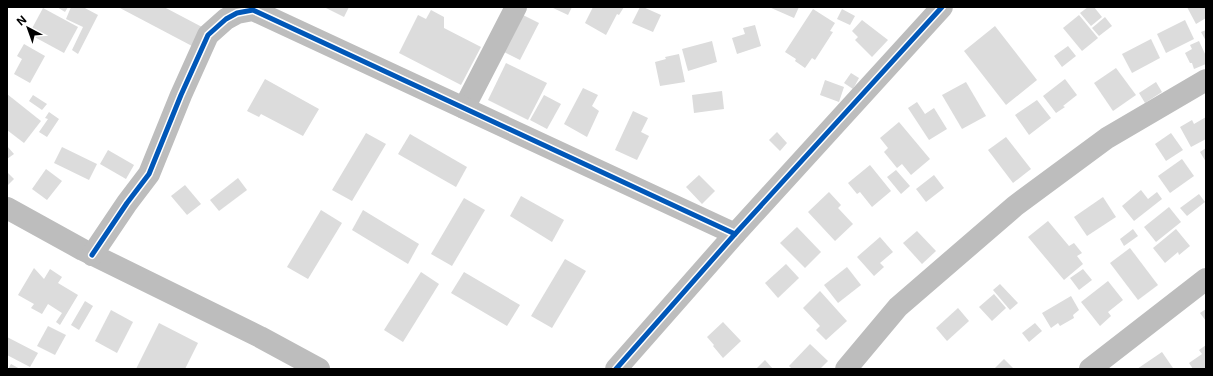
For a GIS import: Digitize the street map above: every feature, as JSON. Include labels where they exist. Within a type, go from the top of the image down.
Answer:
[{"type":"street","points":[[464,108],[516,7]]},
{"type":"street","points":[[616,369],[735,234],[942,7]]},
{"type":"street","points":[[92,255],[127,203],[150,174],[181,95],[208,35],[226,19],[237,13],[253,10],[735,234]]},
{"type":"street","points":[[846,369],[898,307],[1014,206],[1107,138],[1206,80]]},
{"type":"street","points":[[7,208],[92,255],[260,337],[319,369]]},
{"type":"street","points":[[1090,369],[1206,279]]},
{"type":"building","points":[[57,7],[68,7],[65,12]]},
{"type":"building","points":[[71,7],[83,7],[98,15],[78,54],[72,50],[83,27],[66,19]]},
{"type":"building","points":[[118,7],[164,7],[202,27],[192,46]]},
{"type":"building","points":[[324,7],[349,7],[344,17]]},
{"type":"building","points":[[551,7],[572,7],[568,15]]},
{"type":"building","points":[[593,7],[624,7],[619,15],[617,14],[606,35],[585,23]]},
{"type":"building","points":[[640,7],[661,15],[653,32],[632,23]]},
{"type":"building","points":[[769,7],[799,7],[794,18]]},
{"type":"building","points":[[1088,7],[1094,7],[1102,17],[1091,26],[1080,13]]},
{"type":"building","points":[[1187,7],[1206,7],[1206,18],[1196,24]]},
{"type":"building","points":[[43,8],[78,27],[64,53],[29,34]]},
{"type":"building","points":[[813,9],[835,23],[830,31],[833,32],[815,60],[812,58],[805,68],[795,61],[796,59],[785,52]]},
{"type":"building","points":[[842,9],[855,16],[850,25],[837,19]]},
{"type":"building","points":[[431,10],[444,17],[444,28],[481,47],[461,85],[399,53],[418,15],[426,19]]},
{"type":"building","points":[[521,14],[539,23],[520,60],[502,51]]},
{"type":"building","points":[[1079,15],[1098,38],[1082,51],[1063,28]]},
{"type":"building","points":[[1105,17],[1112,26],[1099,36],[1092,28]]},
{"type":"building","points":[[862,20],[888,40],[872,57],[855,40],[858,37],[852,31]]},
{"type":"building","points":[[1185,20],[1194,39],[1166,53],[1157,34]]},
{"type":"building","points":[[755,25],[761,46],[737,54],[732,38],[745,34],[743,28]]},
{"type":"building","points":[[995,26],[1037,80],[1006,105],[964,51]]},
{"type":"building","points":[[1206,30],[1206,41],[1201,32]]},
{"type":"building","points":[[1151,39],[1160,58],[1132,73],[1122,54]]},
{"type":"building","points":[[712,41],[717,62],[688,71],[682,49]]},
{"type":"building","points":[[1199,41],[1206,56],[1206,64],[1194,69],[1185,53],[1192,49],[1190,45]]},
{"type":"building","points":[[24,44],[45,56],[30,83],[14,74],[22,59],[17,56]]},
{"type":"building","points":[[1068,46],[1076,56],[1062,67],[1054,56]]},
{"type":"building","points":[[679,54],[685,82],[660,86],[655,62],[666,59],[665,57]]},
{"type":"building","points":[[506,63],[547,83],[528,120],[488,100]]},
{"type":"building","points":[[1116,68],[1136,95],[1113,111],[1094,83]]},
{"type":"building","points":[[851,73],[859,78],[853,89],[844,83]]},
{"type":"building","points":[[265,79],[319,109],[303,136],[261,114],[259,117],[247,111]]},
{"type":"building","points":[[1065,79],[1077,95],[1063,106],[1065,107],[1056,113],[1043,96]]},
{"type":"building","points":[[825,80],[844,87],[839,102],[820,95]]},
{"type":"building","points":[[966,82],[986,116],[962,129],[942,95]]},
{"type":"building","points":[[1156,82],[1162,92],[1145,103],[1139,93]]},
{"type":"building","points":[[583,88],[598,95],[592,106],[599,111],[587,137],[564,124]]},
{"type":"building","points":[[722,91],[724,109],[694,113],[692,95]]},
{"type":"building","points":[[7,94],[41,121],[24,143],[7,130]]},
{"type":"building","points":[[33,95],[47,104],[42,110],[29,101]]},
{"type":"building","points":[[544,95],[561,104],[547,129],[530,120]]},
{"type":"building","points":[[1037,100],[1051,118],[1029,135],[1015,115]]},
{"type":"building","points":[[917,102],[925,114],[934,108],[947,129],[929,140],[908,108]]},
{"type":"building","points":[[633,111],[648,118],[641,132],[649,136],[637,160],[615,150]]},
{"type":"building","points":[[49,112],[59,119],[47,137],[39,132],[48,119],[45,118]]},
{"type":"building","points":[[1206,117],[1206,139],[1191,147],[1180,127],[1192,120],[1194,124]]},
{"type":"building","points":[[899,122],[930,159],[911,175],[902,164],[897,168],[884,152],[888,148],[880,138]]},
{"type":"building","points":[[777,132],[787,143],[780,151],[769,140]]},
{"type":"building","points":[[366,133],[386,144],[352,201],[332,190]]},
{"type":"building","points":[[1171,133],[1183,150],[1166,161],[1155,144]]},
{"type":"building","points":[[410,134],[467,167],[456,187],[398,154]]},
{"type":"building","points":[[1006,137],[1031,169],[1013,183],[988,150]]},
{"type":"building","points":[[7,146],[14,154],[7,159]]},
{"type":"building","points":[[62,147],[97,164],[89,180],[54,163]]},
{"type":"building","points":[[1206,148],[1206,162],[1200,152]]},
{"type":"building","points":[[108,150],[134,165],[126,179],[100,164]]},
{"type":"building","points":[[1182,159],[1194,176],[1170,193],[1158,176]]},
{"type":"building","points":[[870,165],[891,191],[872,207],[860,192],[857,194],[848,183]]},
{"type":"building","points":[[46,169],[62,181],[47,200],[32,189]]},
{"type":"building","points":[[896,170],[910,186],[901,194],[887,177]]},
{"type":"building","points":[[7,172],[14,179],[7,186]]},
{"type":"building","points":[[699,175],[715,191],[702,204],[686,187]]},
{"type":"building","points":[[934,175],[944,188],[926,202],[916,189]]},
{"type":"building","points":[[238,178],[247,190],[219,211],[210,200]]},
{"type":"building","points":[[185,185],[201,204],[187,215],[171,196]]},
{"type":"building","points":[[1141,190],[1148,199],[1157,192],[1162,199],[1134,221],[1122,206]]},
{"type":"building","points":[[829,192],[841,205],[838,208],[853,224],[835,241],[808,212]]},
{"type":"building","points":[[1199,194],[1205,202],[1187,216],[1180,208]]},
{"type":"building","points":[[521,196],[564,220],[552,242],[510,216]]},
{"type":"building","points":[[1103,197],[1116,217],[1087,236],[1074,217]]},
{"type":"building","points":[[464,198],[485,210],[452,266],[431,254]]},
{"type":"building","points":[[1169,207],[1181,222],[1156,242],[1144,227]]},
{"type":"building","points":[[321,210],[342,223],[308,279],[287,267]]},
{"type":"building","points":[[363,210],[419,244],[408,264],[352,230]]},
{"type":"building","points":[[1048,221],[1069,246],[1074,243],[1082,253],[1077,256],[1083,264],[1064,280],[1028,237]]},
{"type":"building","points":[[797,227],[821,252],[805,268],[780,243]]},
{"type":"building","points":[[1133,229],[1138,236],[1124,246],[1120,239]]},
{"type":"building","points":[[1176,229],[1190,246],[1179,255],[1178,252],[1165,263],[1153,248]]},
{"type":"building","points":[[917,231],[936,251],[922,264],[903,243]]},
{"type":"building","points":[[880,237],[893,252],[880,263],[884,267],[874,276],[857,257]]},
{"type":"building","points":[[1130,248],[1158,285],[1138,300],[1110,263]]},
{"type":"building","points":[[565,259],[586,271],[552,328],[531,316]]},
{"type":"building","points":[[786,264],[799,278],[778,298],[765,283]]},
{"type":"building","points":[[847,267],[861,285],[838,303],[824,285]]},
{"type":"building","points":[[34,268],[44,279],[50,269],[62,277],[58,283],[78,295],[60,325],[56,322],[62,313],[48,304],[42,314],[31,308],[34,304],[18,295]]},
{"type":"building","points":[[1083,269],[1092,280],[1079,290],[1070,278]]},
{"type":"building","points":[[421,272],[439,284],[403,342],[384,330]]},
{"type":"building","points":[[464,272],[520,305],[507,326],[451,293]]},
{"type":"building","points":[[1108,281],[1123,300],[1108,312],[1111,316],[1100,326],[1081,302]]},
{"type":"building","points":[[1000,284],[1018,303],[1010,310],[993,290]]},
{"type":"building","points":[[820,291],[847,321],[826,340],[816,330],[820,326],[803,308]]},
{"type":"building","points":[[994,294],[1006,308],[992,321],[979,307]]},
{"type":"building","points":[[1071,296],[1079,310],[1073,315],[1074,318],[1060,326],[1058,323],[1051,328],[1042,313]]},
{"type":"building","points":[[85,301],[93,306],[79,330],[71,325]]},
{"type":"building","points":[[958,308],[969,321],[947,341],[936,328]]},
{"type":"building","points":[[1206,309],[1206,321],[1200,313]]},
{"type":"building","points":[[111,310],[133,322],[117,353],[95,341]]},
{"type":"building","points":[[723,322],[741,341],[723,358],[707,337]]},
{"type":"building","points":[[159,323],[198,343],[185,369],[136,369]]},
{"type":"building","points":[[1035,323],[1042,331],[1029,342],[1022,333]]},
{"type":"building","points":[[48,326],[66,335],[55,355],[37,346]]},
{"type":"building","points":[[7,337],[38,353],[30,367],[7,355]]},
{"type":"building","points":[[810,344],[828,361],[820,369],[792,369],[789,366]]},
{"type":"building","points":[[1206,345],[1206,369],[1193,369],[1189,363],[1202,354],[1199,350]]},
{"type":"building","points":[[1162,352],[1173,368],[1137,369]]},
{"type":"building","points":[[1004,359],[1014,369],[994,369]]},
{"type":"building","points":[[765,360],[773,369],[756,369]]},
{"type":"building","points":[[11,364],[20,369],[8,369]]},
{"type":"cycle path","points":[[616,369],[735,234],[942,7]]},
{"type":"cycle path","points":[[92,255],[127,203],[149,174],[181,95],[208,35],[226,19],[237,13],[253,10],[735,234]]}]
